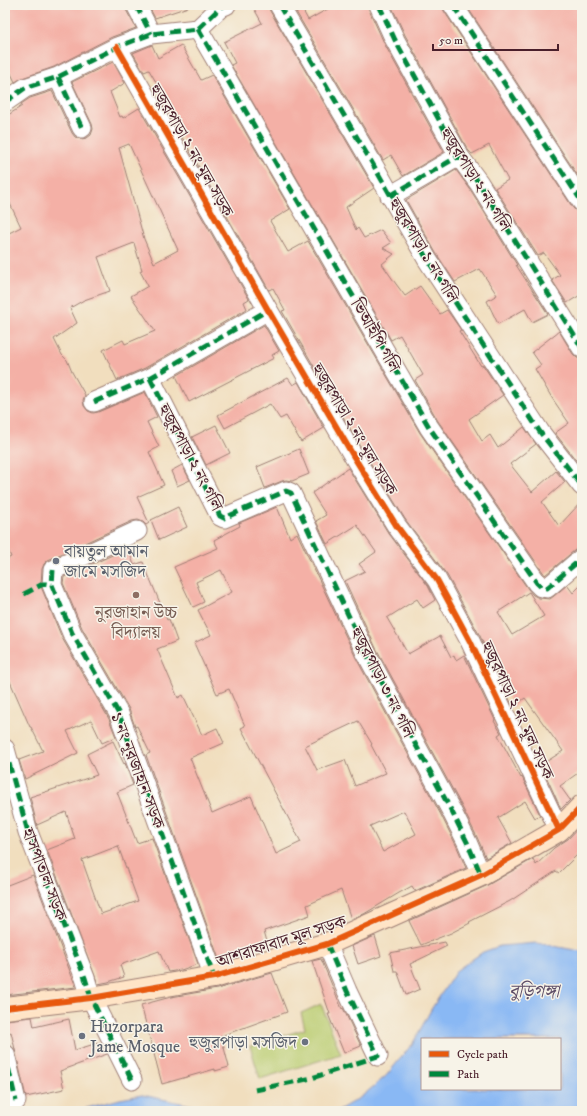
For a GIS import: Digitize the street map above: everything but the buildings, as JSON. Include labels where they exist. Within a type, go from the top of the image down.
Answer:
[{"type":"street","points":[[136,5],[151,34]]},
{"type":"street","name":"হুজুরপাড়া ১ নং গলি","points":[[279,5],[427,259],[540,432],[580,481]]},
{"type":"street","name":"হুজুরপাড়া ২ নং গলি","points":[[378,5],[395,40],[459,156],[479,183],[582,348]]},
{"type":"street","points":[[453,5],[582,202]]},
{"type":"street","points":[[6,100],[25,88],[58,76],[117,47],[151,34],[198,28],[222,6]]},
{"type":"street","name":"ভিআইপি গলি","points":[[198,28],[429,427],[537,583],[541,587],[547,588],[582,558]]},
{"type":"street","name":"হুজুরপাড়া ২ নং মূল সড়ক","points":[[117,47],[354,457],[396,525],[437,580],[470,641],[559,830]]},
{"type":"street","points":[[58,76],[82,128]]},
{"type":"street","points":[[390,196],[459,156]]},
{"type":"street","points":[[94,402],[150,378],[268,310]]},
{"type":"street","name":"হুজুরপাড়া ২ নং গলি","points":[[150,378],[220,516],[224,518],[286,491]]},
{"type":"street","name":"হুজুরপাড়া ৩ নং গলি","points":[[286,491],[291,493],[366,653],[451,810],[481,875]]},
{"type":"street","name":"১ নং নূরজাহান সড়ক","points":[[137,531],[53,570],[52,585],[72,633],[119,714],[214,977]]},
{"type":"street","name":"হাসপাতাল সড়ক","points":[[5,749],[28,832],[85,978],[91,998],[132,1080]]},
{"type":"street","name":"আশরাফাবাদ মূল সড়ক","points":[[5,1008],[91,998],[214,977],[327,944],[481,875],[559,830],[582,806]]},
{"type":"street","points":[[327,944],[347,991],[378,1056]]},
{"type":"street","points":[[5,1054],[16,1101]]},
{"type":"green space","points":[[321,1004],[341,1054],[260,1079],[250,1046],[305,1029],[301,1013]]},
{"type":"water","name":"বুড়িগঙ্গা","points":[[537,943],[580,951],[582,949],[582,1111],[337,1111],[361,1097],[386,1076],[413,1043],[432,1008],[457,970],[483,952],[500,946]]},
{"type":"water","points":[[142,1095],[220,1111],[76,1111],[120,1099]]},
{"type":"marked path","points":[[136,5],[151,34]]},
{"type":"marked path","points":[[5,102],[25,88],[58,77],[117,47],[151,34],[198,29],[221,7],[226,5]]},
{"type":"marked path","points":[[279,5],[427,259],[540,432],[582,486]]},
{"type":"marked path","points":[[379,5],[395,40],[459,156],[479,183],[582,348]]},
{"type":"marked path","points":[[453,5],[582,202]]},
{"type":"marked path","points":[[198,29],[429,427],[537,583],[541,587],[547,588],[582,558]]},
{"type":"marked path","points":[[58,77],[82,128]]},
{"type":"marked path","points":[[390,196],[459,156]]},
{"type":"marked path","points":[[94,402],[150,378],[268,310]]},
{"type":"marked path","points":[[150,378],[220,516],[224,518],[286,491],[291,493],[366,653],[451,810],[481,875]]},
{"type":"marked path","points":[[53,570],[52,585],[72,633],[119,714],[214,977]]},
{"type":"marked path","points":[[24,594],[43,584],[52,585]]},
{"type":"marked path","points":[[5,749],[28,832],[85,978],[91,998],[132,1080]]},
{"type":"marked path","points":[[255,1090],[312,1078],[378,1056],[347,991],[327,944]]},
{"type":"marked path","points":[[5,1054],[16,1101]]},
{"type":"cycle path","points":[[117,47],[354,457],[396,525],[437,580],[470,641],[559,830]]},
{"type":"cycle path","points":[[5,1008],[91,998],[214,977],[327,944],[481,875],[559,830],[582,806]]},
{"type":"place","name":"বায়তুল আমান জামে মসজিদ","points":[[56,561]]},
{"type":"place","name":"নুরজাহান উচ্চ বিদ্যালয়","points":[[136,595]]},
{"type":"place","name":"Huzorpara Jame Mosque","points":[[82,1036]]},
{"type":"place","name":"হুজুরপাড়া মসজিদ","points":[[305,1042]]}]
